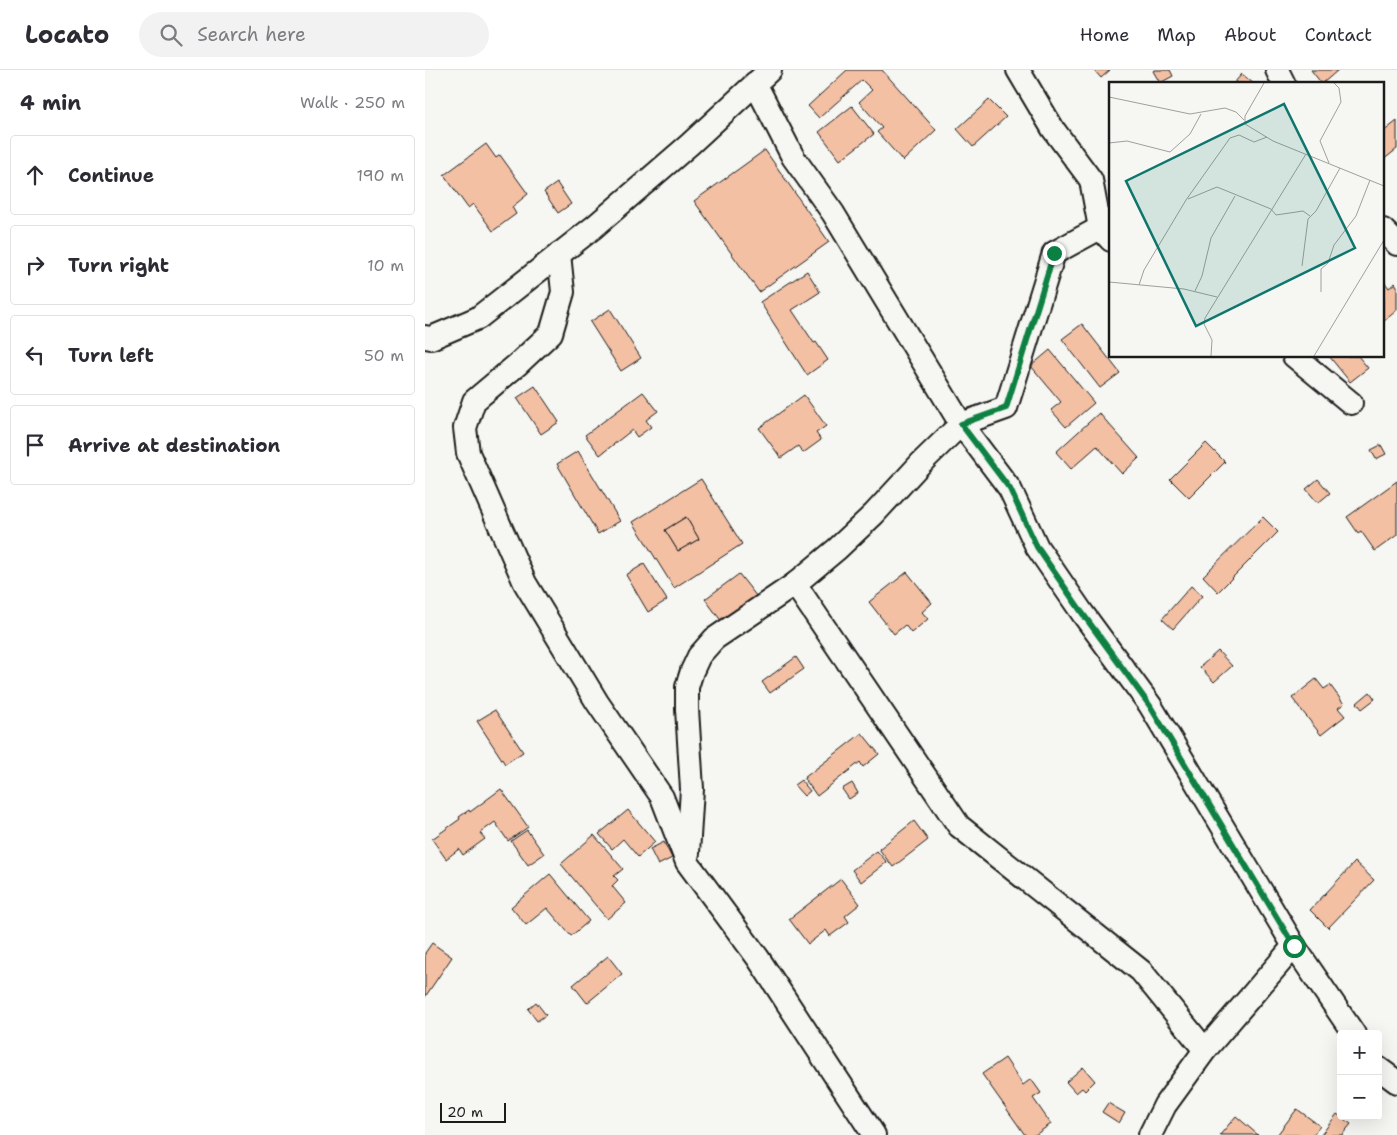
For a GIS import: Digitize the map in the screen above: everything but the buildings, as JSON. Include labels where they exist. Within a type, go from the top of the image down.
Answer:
[{"type":"street","points":[[687,862],[692,789],[687,687],[699,656],[714,638],[795,584],[837,549],[874,514],[921,463],[961,424],[1006,408],[1054,253],[1106,234],[1091,180],[1053,129],[1018,70]]},
{"type":"street","points":[[1277,70],[1283,82]]},
{"type":"street","points":[[425,337],[431,338],[478,318],[594,227],[690,144],[763,77],[793,157],[833,213],[961,424],[1010,489],[1037,547],[1150,706],[1294,946],[1351,1030]]},
{"type":"street","points":[[1384,231],[1397,244]]},
{"type":"street","points":[[559,254],[563,292],[551,333],[474,401],[465,428],[467,453],[525,583],[597,702],[663,797],[687,862],[759,958],[874,1135]]},
{"type":"street","points":[[1296,358],[1351,403]]},
{"type":"street","points":[[795,584],[959,826],[1141,971],[1205,1050]]},
{"type":"street","points":[[1150,1135],[1165,1105],[1205,1050],[1294,946]]},
{"type":"street","points":[[1382,1071],[1397,1082]]},
{"type":"route","points":[[1054,253],[1006,408],[961,424],[1010,489],[1037,547],[1150,706],[1294,946]]}]
